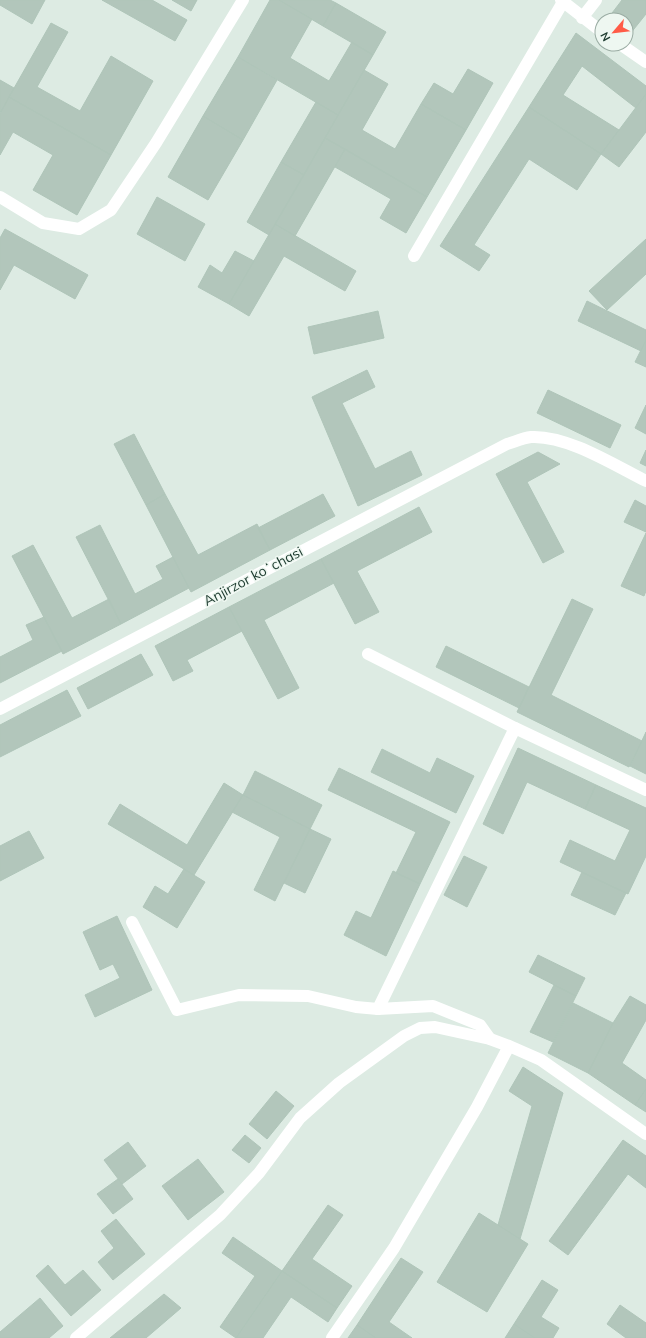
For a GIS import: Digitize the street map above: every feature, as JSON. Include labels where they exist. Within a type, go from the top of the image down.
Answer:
[{"type":"street","points":[[0,197],[43,224],[79,229],[111,210],[156,143],[242,0]]},
{"type":"street","points":[[582,18],[596,0]]},
{"type":"street","points":[[414,256],[562,1],[594,26]]},
{"type":"street","points":[[632,52],[646,62]]},
{"type":"street","name":"Anjirzor koʻchasi","points":[[0,709],[507,444],[530,437],[554,438],[646,481]]},
{"type":"street","points":[[368,654],[515,728],[646,790]]},
{"type":"street","points":[[378,1009],[515,728]]},
{"type":"street","points":[[132,922],[177,1010],[239,994],[308,996],[356,1007],[378,1009],[433,1006],[480,1025],[490,1040]]},
{"type":"street","points":[[76,1338],[220,1215],[259,1173],[300,1118],[339,1083],[404,1036],[420,1028],[435,1027],[490,1040],[509,1046],[541,1060],[646,1134]]},
{"type":"street","points":[[332,1338],[394,1248],[478,1107],[509,1046]]},
{"type":"building","points":[[0,0],[45,0],[32,24],[0,5]]},
{"type":"building","points":[[102,0],[152,0],[187,20],[175,41]]},
{"type":"building","points":[[172,0],[197,0],[191,11]]},
{"type":"building","points":[[270,0],[279,0],[312,19],[290,58],[329,81],[352,42],[373,55],[338,115],[238,57]]},
{"type":"building","points":[[279,0],[330,0],[336,3],[323,26]]},
{"type":"building","points":[[622,0],[646,0],[646,14],[634,29],[634,12],[613,12]]},
{"type":"building","points":[[336,3],[386,32],[373,55],[323,26]]},
{"type":"building","points":[[51,23],[68,32],[37,87],[80,111],[111,56],[153,81],[111,155],[9,97]]},
{"type":"building","points":[[576,33],[594,47],[594,52],[601,52],[646,86],[646,94],[636,108],[582,66],[563,95],[619,130],[601,154],[529,107]]},
{"type":"building","points":[[238,57],[277,80],[243,140],[203,116]]},
{"type":"building","points":[[468,69],[493,83],[466,130],[421,104],[434,83],[453,94]]},
{"type":"building","points":[[364,70],[388,84],[362,130],[395,149],[421,104],[466,130],[427,197],[325,138]]},
{"type":"building","points":[[0,80],[14,88],[1,112],[0,111]]},
{"type":"building","points":[[646,94],[646,132],[619,167],[601,154]]},
{"type":"building","points":[[9,97],[111,155],[77,215],[33,190],[53,155],[13,132],[0,155],[0,113]]},
{"type":"building","points":[[316,102],[338,115],[304,175],[281,162]]},
{"type":"building","points":[[529,107],[601,154],[577,190],[529,159],[474,245],[490,255],[479,271],[440,246]]},
{"type":"building","points":[[203,116],[243,140],[208,200],[168,177]]},
{"type":"building","points":[[325,138],[345,149],[295,236],[275,224]]},
{"type":"building","points":[[345,149],[427,197],[406,233],[380,218],[391,199],[335,167]]},
{"type":"building","points":[[281,162],[304,175],[269,235],[247,222]]},
{"type":"building","points":[[157,197],[205,224],[185,261],[137,234]]},
{"type":"building","points":[[275,224],[356,271],[345,291],[284,256],[249,316],[229,304]]},
{"type":"building","points":[[5,229],[88,275],[75,299],[14,265],[0,290],[0,238]]},
{"type":"building","points":[[646,239],[646,274],[607,310],[589,291]]},
{"type":"building","points":[[235,251],[254,261],[229,304],[198,287],[210,265],[222,273]]},
{"type":"building","points":[[587,301],[646,330],[646,340],[641,351],[578,321]]},
{"type":"building","points":[[378,311],[384,338],[314,354],[308,327]]},
{"type":"building","points":[[646,340],[646,367],[635,362]]},
{"type":"building","points":[[367,370],[375,387],[342,403],[375,469],[411,451],[422,475],[358,506],[312,397]]},
{"type":"building","points":[[548,390],[621,425],[610,448],[537,413]]},
{"type":"building","points":[[646,405],[646,434],[635,428]]},
{"type":"building","points":[[134,434],[165,494],[146,505],[114,444]]},
{"type":"building","points":[[646,450],[646,466],[640,463]]},
{"type":"building","points":[[538,452],[560,464],[527,482],[564,552],[543,563],[496,474]]},
{"type":"building","points":[[165,494],[198,555],[257,524],[270,550],[191,592],[146,505]]},
{"type":"building","points":[[323,494],[335,516],[270,550],[258,528]]},
{"type":"building","points":[[635,500],[646,506],[646,532],[624,522]]},
{"type":"building","points":[[419,507],[432,532],[357,571],[379,612],[355,624],[321,559]]},
{"type":"building","points":[[100,525],[135,594],[163,579],[156,566],[173,557],[189,588],[121,624],[76,537]]},
{"type":"building","points":[[646,533],[646,591],[644,596],[621,586]]},
{"type":"building","points":[[33,545],[72,618],[109,599],[121,624],[63,654],[12,556]]},
{"type":"building","points":[[321,559],[334,583],[264,620],[299,688],[278,699],[229,607]]},
{"type":"building","points":[[572,599],[593,609],[551,695],[642,741],[629,767],[517,712]]},
{"type":"building","points":[[229,607],[242,631],[187,660],[193,671],[173,681],[155,646]]},
{"type":"building","points":[[44,617],[62,651],[0,683],[0,657],[33,640],[26,625]]},
{"type":"building","points":[[446,646],[529,687],[519,708],[436,667]]},
{"type":"building","points":[[141,654],[153,675],[88,709],[77,688]]},
{"type":"building","points":[[67,690],[81,716],[0,757],[0,725]]},
{"type":"building","points":[[646,732],[646,774],[630,766]]},
{"type":"building","points":[[518,748],[596,785],[585,809],[527,782],[503,834],[483,824]]},
{"type":"building","points":[[382,749],[430,773],[437,758],[474,776],[456,813],[371,772]]},
{"type":"building","points":[[339,768],[450,822],[420,884],[396,873],[416,832],[328,790]]},
{"type":"building","points":[[255,771],[322,805],[310,829],[243,795]]},
{"type":"building","points":[[224,783],[243,795],[194,875],[108,824],[120,804],[187,845]]},
{"type":"building","points":[[596,785],[646,808],[646,856],[628,894],[560,862],[570,840],[615,861],[630,830],[585,809]]},
{"type":"building","points":[[243,795],[310,829],[275,901],[254,890],[280,837],[232,812]]},
{"type":"building","points":[[310,829],[331,839],[305,893],[284,883]]},
{"type":"building","points":[[29,831],[44,858],[0,881],[0,846]]},
{"type":"building","points":[[464,856],[487,867],[467,907],[444,895]]},
{"type":"building","points":[[184,869],[205,882],[177,928],[143,907],[155,886],[168,894]]},
{"type":"building","points":[[393,871],[420,884],[386,956],[344,935],[356,911],[371,918]]},
{"type":"building","points":[[582,872],[626,893],[615,915],[571,895]]},
{"type":"building","points":[[117,916],[152,990],[95,1017],[85,995],[120,978],[113,964],[100,970],[83,932]]},
{"type":"building","points":[[538,955],[585,978],[576,996],[529,972]]},
{"type":"building","points":[[554,985],[576,996],[553,1042],[530,1032]]},
{"type":"building","points":[[630,996],[646,1005],[646,1020],[622,1063],[646,1080],[646,1089],[635,1105],[588,1073],[613,1023]]},
{"type":"building","points":[[573,1003],[613,1023],[588,1073],[548,1053]]},
{"type":"building","points":[[523,1067],[563,1093],[520,1239],[498,1225],[532,1106],[509,1091]]},
{"type":"building","points":[[646,1089],[646,1112],[635,1105]]},
{"type":"building","points":[[276,1091],[294,1106],[267,1139],[249,1124]]},
{"type":"building","points":[[245,1135],[261,1148],[249,1163],[232,1150]]},
{"type":"building","points":[[623,1140],[646,1156],[646,1188],[628,1174],[568,1255],[549,1241]]},
{"type":"building","points":[[128,1142],[146,1166],[122,1184],[104,1160]]},
{"type":"building","points":[[198,1159],[224,1192],[188,1220],[162,1186]]},
{"type":"building","points":[[118,1179],[133,1199],[113,1214],[97,1194]]},
{"type":"building","points":[[328,1205],[343,1215],[312,1259],[352,1286],[337,1308],[282,1271]]},
{"type":"building","points":[[479,1213],[528,1244],[487,1312],[437,1282]]},
{"type":"building","points":[[116,1219],[145,1254],[113,1280],[98,1262],[114,1248],[101,1231]]},
{"type":"building","points":[[233,1237],[282,1271],[236,1338],[220,1327],[255,1276],[222,1253]]},
{"type":"building","points":[[401,1258],[423,1272],[389,1322],[412,1338],[376,1338],[357,1325]]},
{"type":"building","points":[[48,1265],[65,1285],[83,1270],[101,1290],[71,1316],[36,1276]]},
{"type":"building","points":[[282,1271],[337,1308],[328,1322],[291,1297],[263,1338],[236,1338]]},
{"type":"building","points":[[542,1280],[558,1290],[541,1317],[559,1328],[553,1338],[535,1338],[514,1324]]},
{"type":"building","points":[[164,1294],[181,1308],[146,1338],[110,1338]]},
{"type":"building","points":[[40,1298],[63,1326],[49,1338],[0,1338],[0,1332]]},
{"type":"building","points":[[620,1305],[646,1323],[646,1338],[626,1338],[607,1324]]},
{"type":"building","points":[[514,1324],[535,1338],[505,1338]]},
{"type":"building","points":[[357,1325],[376,1338],[348,1338]]}]
